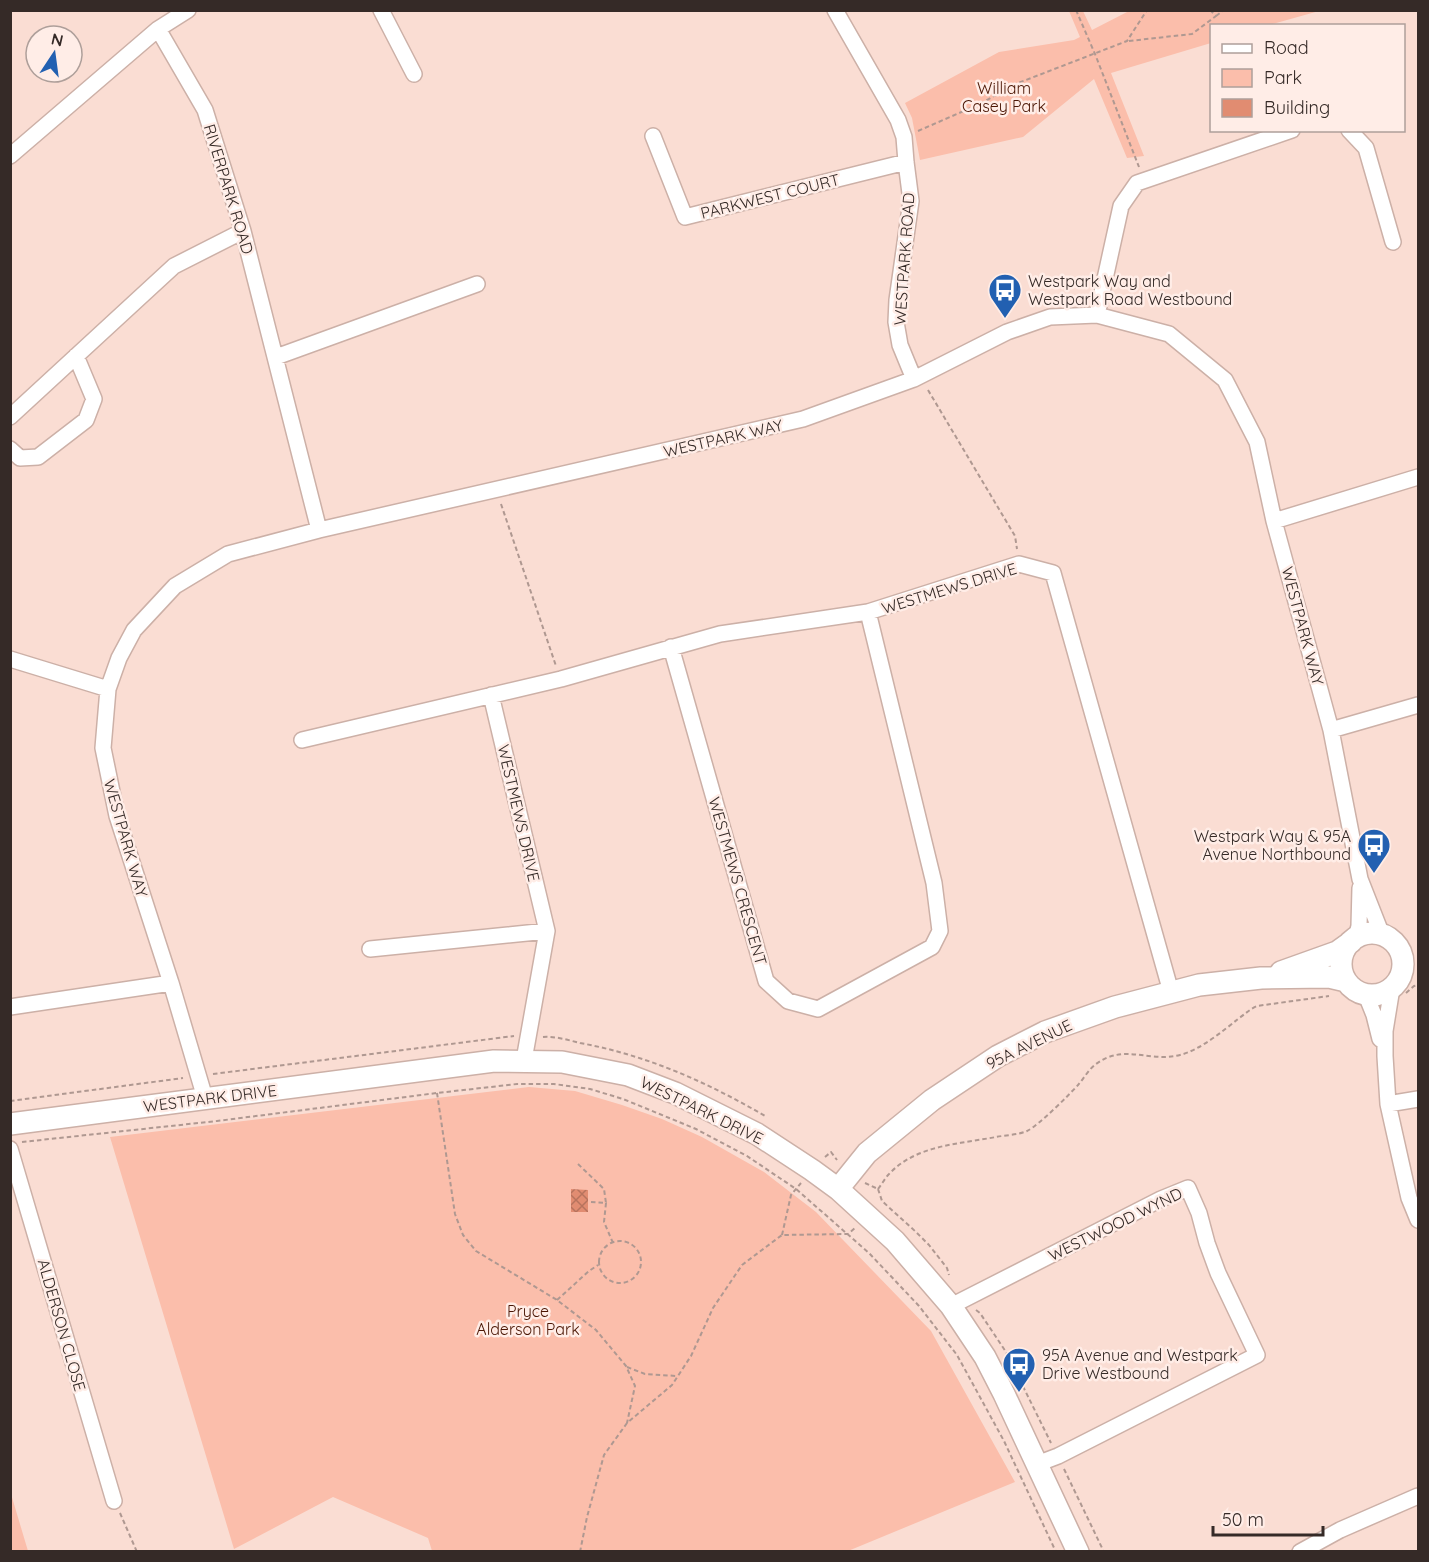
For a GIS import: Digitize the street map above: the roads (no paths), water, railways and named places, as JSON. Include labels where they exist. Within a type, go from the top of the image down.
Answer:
[{"type":"street","points":[[10,156],[158,29],[188,10]]},
{"type":"street","points":[[381,10],[414,74]]},
{"type":"street","name":"WESTPARK ROAD","points":[[835,10],[898,120],[904,137],[911,201],[897,300],[897,322],[900,345],[914,379]]},
{"type":"street","name":"RIVERPARK ROAD","points":[[158,29],[205,110],[243,231],[319,530]]},
{"type":"street","points":[[1097,315],[1121,206],[1137,183],[1286,132]]},
{"type":"street","points":[[1351,132],[1366,148],[1393,242]]},
{"type":"street","name":"PARKWEST COURT","points":[[653,136],[685,218],[906,162]]},
{"type":"street","points":[[10,417],[174,266],[243,231]]},
{"type":"street","points":[[276,357],[477,284]]},
{"type":"street","name":"WESTPARK WAY","points":[[205,1098],[171,983],[117,816],[103,748],[108,689],[119,658],[134,630],[175,586],[228,554],[319,530],[803,419],[914,379],[1007,332],[1050,317],[1097,315],[1169,334],[1225,380],[1257,442],[1275,521],[1331,730],[1360,879],[1360,915],[1354,940]]},
{"type":"street","points":[[10,449],[20,458],[38,457],[86,420],[94,399],[76,356]]},
{"type":"street","points":[[1275,521],[1419,477]]},
{"type":"street","name":"WESTMEWS DRIVE","points":[[302,740],[561,679],[720,634],[868,612],[1019,564],[1053,573],[1171,992]]},
{"type":"street","name":"WESTMEWS CRESCENT","points":[[671,647],[766,981],[788,1001],[818,1009],[932,947],[940,931],[934,883],[868,612]]},
{"type":"street","points":[[10,659],[108,689]]},
{"type":"street","name":"WESTMEWS DRIVE","points":[[491,695],[547,931],[524,1060]]},
{"type":"street","points":[[1331,730],[1419,705]]},
{"type":"street","name":"WESTPARK WAY","points":[[1360,879],[1388,939]]},
{"type":"street","points":[[370,949],[547,931]]},
{"type":"street","points":[[1419,949],[1373,933],[1354,940],[1342,955],[1339,988],[1352,987],[1366,994],[1377,995],[1386,992],[1395,984],[1419,971]]},
{"type":"street","points":[[1388,939],[1398,947],[1403,967],[1395,984],[1385,1031],[1388,1104],[1409,1198],[1419,1220]]},
{"type":"street","name":"95A AVENUE","points":[[1261,978],[1327,957],[1354,940]]},
{"type":"street","name":"95A AVENUE","points":[[838,1189],[867,1153],[932,1100],[998,1056],[1046,1032],[1115,1006],[1199,985],[1261,978],[1329,977],[1339,988]]},
{"type":"street","points":[[10,1007],[171,983]]},
{"type":"street","points":[[1366,994],[1385,1056]]},
{"type":"street","name":"WESTPARK DRIVE","points":[[10,1124],[494,1061],[562,1062],[628,1075],[675,1093],[819,1163],[838,1189],[895,1241],[951,1306],[984,1357],[1004,1394],[1078,1551]]},
{"type":"street","points":[[1388,1104],[1419,1099]]},
{"type":"street","name":"ALDERSON CLOSE","points":[[16,1145],[114,1501]]},
{"type":"street","name":"WESTWOOD WYND","points":[[951,1306],[1161,1199],[1188,1188],[1199,1213],[1218,1273],[1257,1355],[1059,1456],[1037,1464]]},
{"type":"street","points":[[1300,1551],[1340,1530],[1419,1496]]},
{"type":"place","name":"Westpark Way and Westpark Road Westbound","points":[[1005,319]]},
{"type":"place","name":"Westpark Way & 95A Avenue Northbound","points":[[1374,874]]},
{"type":"place","name":"95A Avenue and Westpark Drive Westbound","points":[[1019,1393]]},
{"type":"park label","name":"William Casey Park","points":[[1004,97]]},
{"type":"park label","name":"Pryce Alderson Park","points":[[528,1320]]}]
